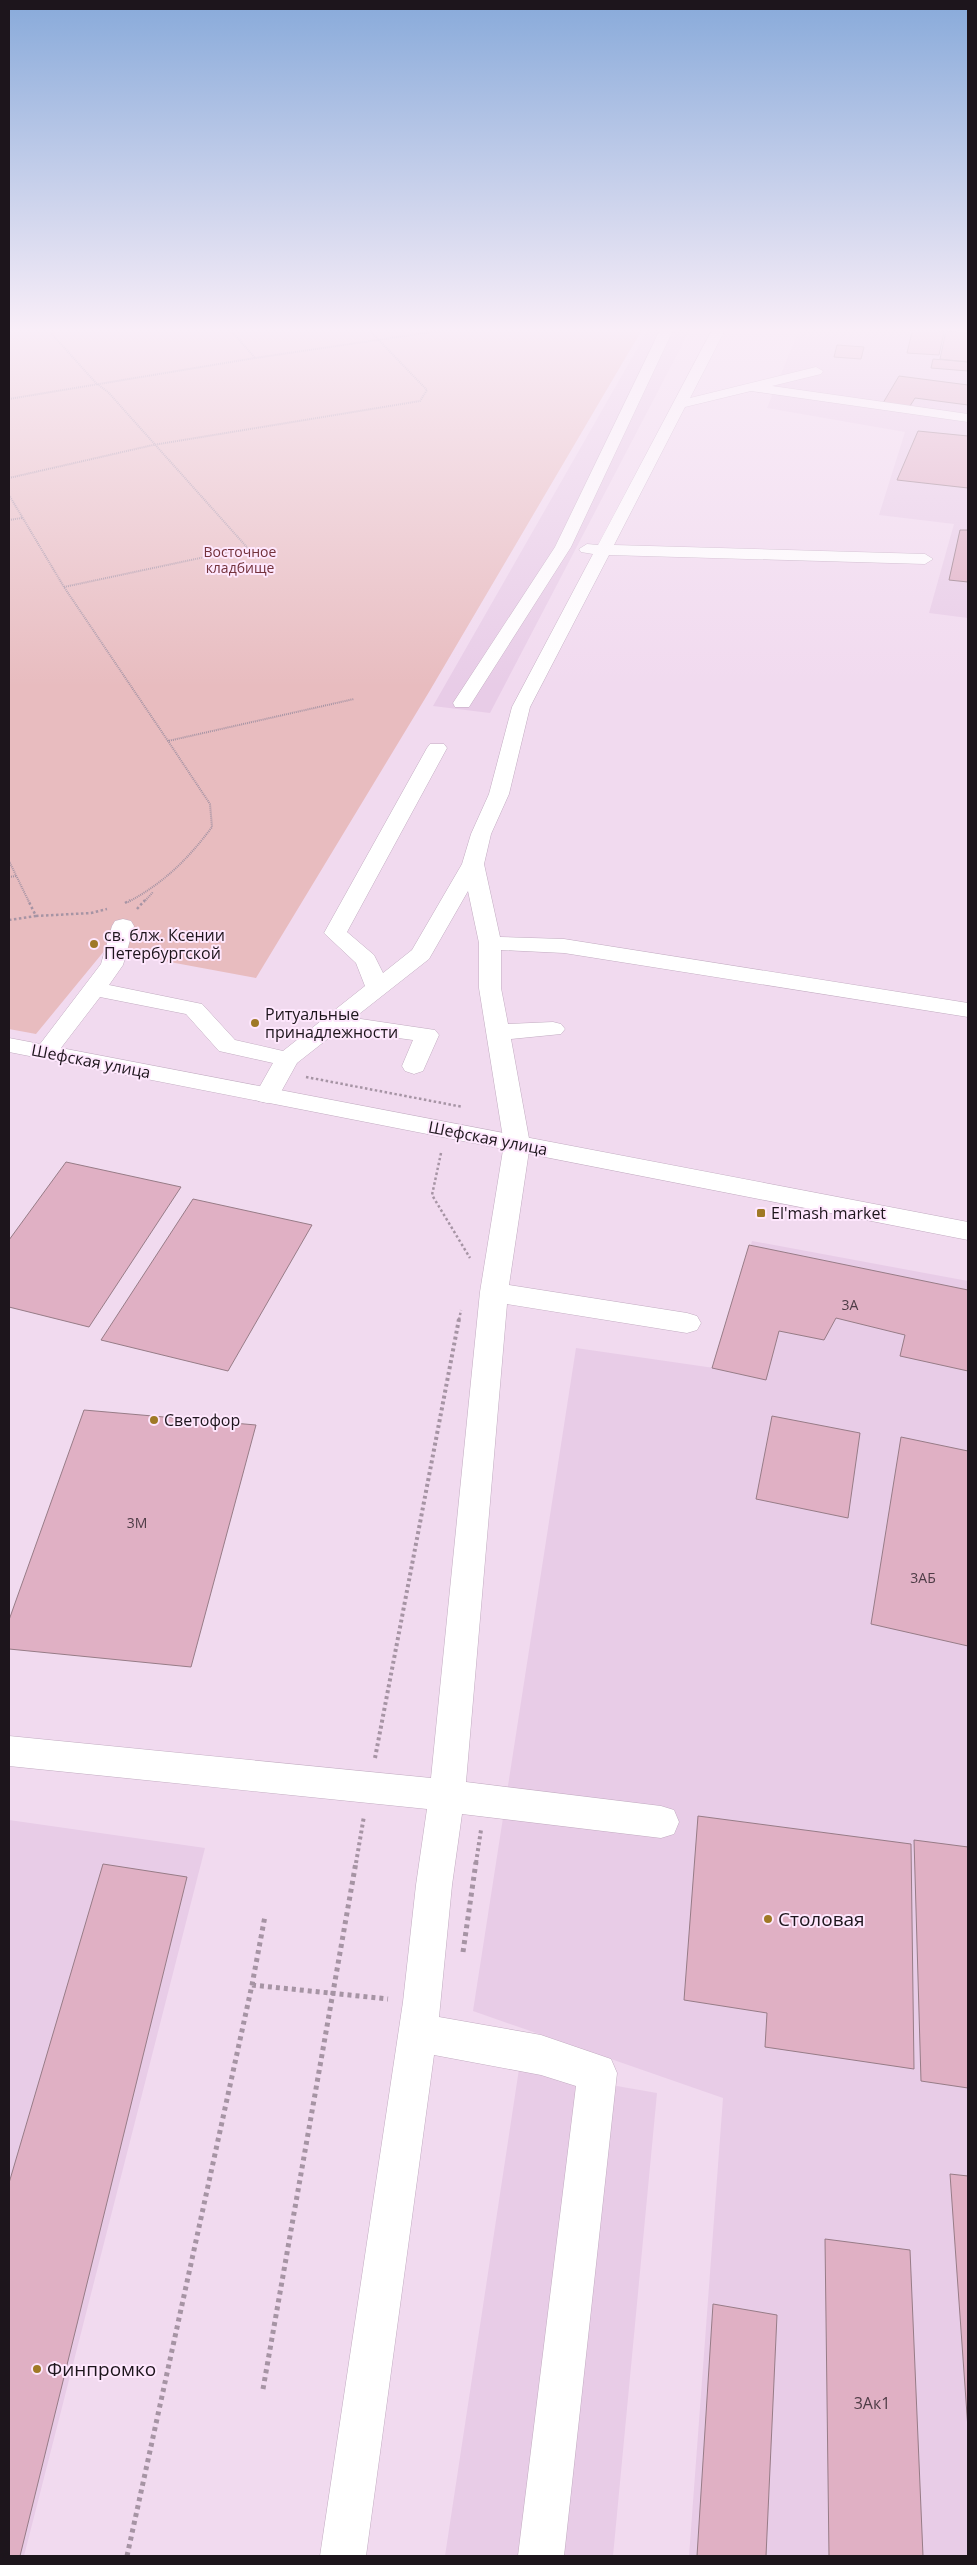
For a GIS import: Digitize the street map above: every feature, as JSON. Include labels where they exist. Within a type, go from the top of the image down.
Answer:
[{"type":"street","points":[[462,703],[563,547],[611,448]]},
{"type":"street","points":[[267,1095],[284,1066],[334,1022],[421,954],[473,864],[480,834],[499,794],[521,707],[658,448]]},
{"type":"street","points":[[563,547],[602,551],[925,558]]},
{"type":"street","points":[[377,988],[366,960],[336,933],[436,748]]},
{"type":"street","points":[[343,2556],[420,2017],[434,1885],[447,1796],[494,1292],[517,1144],[490,988],[490,943],[473,864]]},
{"type":"street","points":[[46,1052],[112,965],[120,912]]},
{"type":"street","points":[[490,943],[564,946],[968,1010]]},
{"type":"street","points":[[94,989],[194,1009],[227,1046],[284,1066]]},
{"type":"street","points":[[334,1022],[427,1035],[414,1066]]},
{"type":"street","points":[[498,1032],[553,1029]]},
{"type":"street","name":"Шефская улица","points":[[9,1045],[968,1231]]},
{"type":"street","points":[[494,1292],[687,1323]]},
{"type":"street","points":[[9,1751],[369,1786],[661,1822]]},
{"type":"street","points":[[420,2017],[597,2072],[541,2556]]},
{"type":"path","points":[[9,478],[141,448]]},
{"type":"path","points":[[155,448],[253,554]]},
{"type":"path","points":[[9,495],[64,587],[210,804],[212,827],[188,860],[155,889],[120,912],[36,916],[9,920]]},
{"type":"path","points":[[9,520],[22,518]]},
{"type":"path","points":[[64,587],[247,548]]},
{"type":"path","points":[[168,740],[354,699]]},
{"type":"path","points":[[9,861],[36,916]]},
{"type":"path","points":[[9,877],[16,876]]},
{"type":"path","points":[[284,1066],[463,1107]]},
{"type":"path","points":[[441,1153],[432,1195],[471,1259]]},
{"type":"path","points":[[263,2389],[334,1994],[369,1786],[462,1308]]},
{"type":"path","points":[[462,1957],[486,1800]]},
{"type":"path","points":[[128,2556],[252,1985],[265,1916]]},
{"type":"path","points":[[252,1985],[334,1994],[420,2017]]},
{"type":"shaded area","points":[[581,448],[629,448],[490,713],[433,706]]},
{"type":"shaded area","points":[[900,448],[968,448],[968,618],[929,613],[954,524],[879,515]]},
{"type":"shaded area","points":[[752,1241],[968,1281],[968,2556],[689,2556],[723,2098],[473,2011],[576,1348],[714,1368]]},
{"type":"shaded area","name":"Финпромко","points":[[9,1820],[205,1848],[24,2556],[9,2556]]},
{"type":"shaded area","points":[[519,2069],[657,2093],[613,2556],[445,2556]]},
{"type":"green space","name":"Восточное кладбище","points":[[9,448],[573,448],[429,692],[256,978],[105,950],[36,1034],[9,1029]]},
{"type":"building","points":[[911,448],[968,448],[968,488],[897,480]]},
{"type":"building","points":[[960,530],[968,530],[968,582],[949,580]]},
{"type":"building","points":[[66,1162],[181,1187],[89,1327],[9,1307],[9,1240]]},
{"type":"building","points":[[193,1199],[312,1225],[228,1371],[101,1340]]},
{"type":"building","points":[[749,1245],[968,1290],[968,1371],[900,1356],[905,1335],[836,1318],[824,1340],[779,1331],[766,1380],[712,1368]]},
{"type":"building","points":[[84,1410],[256,1425],[191,1667],[9,1649],[9,1620]]},
{"type":"building","points":[[772,1416],[860,1433],[848,1518],[756,1499]]},
{"type":"building","points":[[901,1437],[968,1451],[968,1646],[871,1624]]},
{"type":"building","points":[[698,1816],[911,1844],[914,2069],[765,2047],[767,2013],[684,2000]]},
{"type":"building","points":[[914,1840],[968,1847],[968,2088],[921,2081]]},
{"type":"building","name":"Финпромко","points":[[103,1864],[187,1877],[20,2556],[9,2556],[9,2183]]},
{"type":"building","points":[[950,2174],[968,2176],[968,2429]]},
{"type":"building","points":[[825,2239],[910,2250],[923,2556],[829,2556]]},
{"type":"building","points":[[713,2304],[777,2315],[766,2556],[697,2556]]},
{"type":"place","name":"св. блж. Ксении Петербургской","points":[[94,944]]},
{"type":"place","name":"Ритуальные принадлежности","points":[[255,1023]]},
{"type":"place","name":"El'mash market","points":[[761,1213]]},
{"type":"place","name":"Светофор","points":[[154,1420]]},
{"type":"place","name":"Столовая","points":[[768,1919]]},
{"type":"place","name":"Финпромко","points":[[37,2369]]}]
